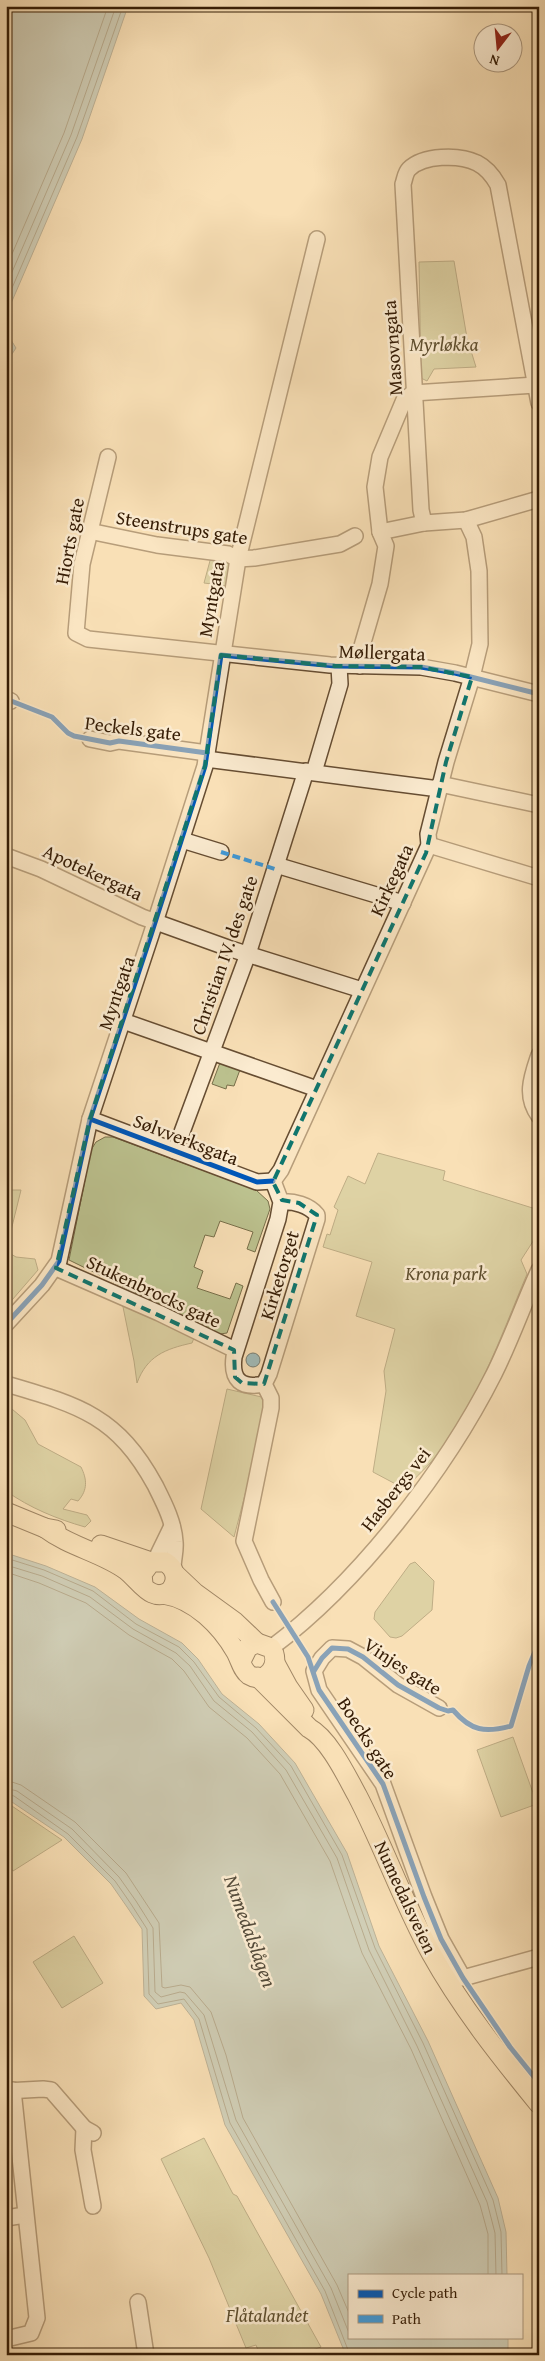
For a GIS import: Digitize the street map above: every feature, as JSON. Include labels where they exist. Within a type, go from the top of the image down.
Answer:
[{"type":"main road","points":[[6,1512],[45,1528],[59,1530],[153,1561],[165,1562],[174,1572],[173,1587],[163,1594]]},
{"type":"main road","points":[[45,1528],[56,1537],[111,1560],[153,1594],[163,1594],[192,1607],[215,1623],[225,1633],[242,1661]]},
{"type":"main road","points":[[143,1584],[142,1574],[153,1561]]},
{"type":"main road","name":"Numedalsveien","points":[[174,1572],[195,1593],[235,1622],[268,1652],[288,1687],[316,1725],[317,1732],[343,1770],[363,1807],[431,1954],[469,2012],[539,2104]]},
{"type":"main road","points":[[242,1661],[244,1651],[268,1652],[269,1674],[258,1677]]},
{"type":"main road","name":"Numedalsveien","points":[[242,1661],[246,1672],[258,1677],[309,1728],[317,1732]]},
{"type":"street","name":"Masovngata","points":[[424,523],[421,510],[413,393],[403,184],[407,170],[420,161],[458,158],[476,163],[491,172],[498,186],[536,385]]},
{"type":"street","name":"Myntgata","points":[[6,1324],[56,1268],[62,1252],[90,1118],[156,922],[207,756],[221,655],[238,559],[317,239]]},
{"type":"street","points":[[360,666],[362,646],[380,584],[386,546],[380,532],[375,487],[380,457],[404,400],[413,393],[536,385],[539,403]]},
{"type":"street","name":"Hiorts gate","points":[[76,633],[82,564],[108,457]]},
{"type":"street","points":[[380,532],[424,523],[466,520],[539,499]]},
{"type":"street","name":"Kirkegata","points":[[273,1181],[281,1170],[430,845],[428,834],[480,644],[480,580],[474,537],[466,520]]},
{"type":"street","name":"Steenstrups gate","points":[[89,531],[157,545],[228,554],[238,559],[340,544],[355,536]]},
{"type":"street","name":"Møllergata","points":[[76,633],[88,640],[221,655],[339,666],[421,667],[472,677],[539,694]]},
{"type":"street","name":"Christian IV. des gate","points":[[175,1151],[248,954],[276,865],[340,684],[339,666]]},
{"type":"street","name":"Peckels gate","points":[[90,739],[110,743],[120,740],[207,756],[440,787],[539,805]]},
{"type":"street","points":[[182,840],[221,852]]},
{"type":"street","points":[[430,845],[539,878]]},
{"type":"street","name":"Apotekergata","points":[[6,856],[41,868],[127,911],[156,922],[248,954],[362,990]]},
{"type":"street","points":[[276,865],[402,903]]},
{"type":"street","points":[[123,1021],[317,1089]]},
{"type":"street","points":[[539,1055],[530,1091],[532,1105],[539,1116]]},
{"type":"street","name":"Sølvverksgata","points":[[90,1118],[256,1182],[273,1181]]},
{"type":"street","name":"Kirketorget","points":[[273,1181],[281,1202],[278,1219],[235,1350],[232,1369],[235,1377],[242,1383],[264,1384],[269,1374],[317,1220],[317,1214],[313,1210],[299,1204],[281,1202]]},
{"type":"street","name":"Stukenbrocks gate","points":[[56,1268],[159,1312],[235,1350]]},
{"type":"street","name":"Hasbergs vei","points":[[516,1328],[523,1305],[539,1270]]},
{"type":"street","name":"Hasbergs vei","points":[[268,1652],[356,1569],[385,1536],[432,1476],[482,1396],[516,1328],[530,1308],[539,1289]]},
{"type":"street","points":[[6,1384],[43,1394],[81,1409],[112,1428],[136,1453],[164,1502],[172,1526],[175,1541],[174,1572]]},
{"type":"street","points":[[264,1384],[271,1398],[271,1408],[244,1541],[273,1602]]},
{"type":"street","points":[[153,1561],[172,1526]]},
{"type":"street","name":"Vinjes gate","points":[[314,1672],[322,1658],[332,1648],[348,1649],[363,1657],[398,1685],[439,1708]]},
{"type":"street","name":"Boecks gate","points":[[314,1672],[319,1690],[383,1784],[424,1897],[442,1939],[463,1978],[539,1957]]},
{"type":"street","points":[[6,2339],[31,2334],[37,2318],[10,2091],[51,2090],[89,2131],[83,2150],[93,2206]]},
{"type":"street","points":[[6,2218],[25,2216]]},
{"type":"street","points":[[138,2302],[146,2355]]},
{"type":"highlighted area","points":[[221,655],[335,666],[421,667],[472,677],[446,762],[426,853],[273,1182],[282,1200],[299,1203],[317,1215],[264,1384],[242,1383],[235,1377],[234,1350],[56,1268],[90,1119],[205,766]]},
{"type":"green space","name":"Myrløkka","points":[[454,261],[467,338],[476,367],[434,369],[427,381],[421,378],[419,262]]},
{"type":"green space","points":[[211,557],[228,561],[231,566],[228,586],[204,583]]},
{"type":"green space","points":[[221,1060],[241,1067],[234,1086],[227,1085],[226,1089],[212,1084]]},
{"type":"green space","points":[[105,1137],[113,1137],[256,1190],[268,1201],[270,1209],[255,1252],[247,1249],[253,1232],[220,1221],[214,1237],[205,1235],[194,1267],[203,1271],[197,1288],[230,1299],[236,1283],[243,1286],[227,1333],[220,1334],[69,1260],[91,1150],[96,1142]]},
{"type":"green space","name":"Krona park","points":[[378,1153],[445,1171],[443,1180],[539,1210],[539,1232],[521,1260],[527,1274],[486,1372],[447,1441],[431,1462],[405,1489],[373,1472],[386,1391],[384,1371],[395,1329],[356,1316],[372,1262],[323,1247],[327,1234],[330,1235],[338,1210],[334,1207],[348,1176],[365,1184]]},
{"type":"green space","points":[[6,1190],[21,1190],[6,1251]]},
{"type":"green space","points":[[6,1251],[16,1257],[35,1259],[38,1270],[6,1307]]},
{"type":"green space","points":[[122,1302],[194,1338],[192,1343],[173,1348],[158,1355],[146,1366],[137,1383],[134,1361]]},
{"type":"green space","points":[[227,1389],[270,1399],[234,1537],[201,1509]]},
{"type":"green space","points":[[6,1404],[25,1420],[38,1444],[81,1467],[85,1480],[84,1493],[78,1501],[71,1499],[63,1509],[87,1515],[91,1521],[85,1527],[44,1512],[6,1491]]},
{"type":"green space","points":[[415,1562],[434,1581],[432,1610],[402,1636],[390,1637],[374,1619],[375,1612],[410,1564]]},
{"type":"green space","points":[[513,1737],[537,1804],[501,1817],[477,1750]]},
{"type":"green space","points":[[6,1802],[62,1840],[13,1871],[6,1861]]},
{"type":"green space","points":[[74,1936],[103,1983],[62,2008],[33,1962]]},
{"type":"green space","name":"Flåtalandet","points":[[204,2138],[233,2194],[237,2196],[321,2347],[298,2355],[260,2355],[256,2345],[246,2348],[209,2258],[161,2159]]},
{"type":"water","points":[[6,6],[128,6],[82,139],[6,315]]},
{"type":"water","points":[[6,332],[16,348],[10,357],[6,371]]},
{"type":"water","points":[[250,1353],[256,1353],[260,1360],[256,1367],[250,1367],[246,1363],[246,1357]]},
{"type":"water","name":"Numedalslågen","points":[[6,1553],[46,1566],[95,1587],[139,1619],[182,1643],[198,1659],[222,1694],[259,1724],[295,1763],[347,1853],[379,1946],[428,2041],[498,2198],[506,2232],[507,2274],[348,2274],[348,2338],[508,2338],[508,2355],[346,2355],[321,2294],[225,2125],[194,2020],[181,2003],[156,2009],[144,1996],[142,1929],[111,1884],[64,1837],[6,1798]]},
{"type":"marked path","points":[[221,852],[275,869]]},
{"type":"cycle path","points":[[6,1324],[42,1285],[59,1261],[90,1119],[205,766],[221,655],[335,666],[421,667],[455,673],[539,694]]},
{"type":"cycle path","points":[[6,699],[52,717],[68,733],[74,736],[110,743],[119,741],[207,753]]},
{"type":"cycle path","points":[[90,1119],[257,1182],[273,1181]]},
{"type":"cycle path","points":[[273,1602],[308,1657],[319,1690],[383,1784],[441,1939],[463,1978],[510,2047],[539,2083]]},
{"type":"cycle path","points":[[314,1671],[322,1658],[332,1648],[348,1649],[363,1657],[398,1685],[439,1708],[448,1711],[453,1710],[472,1726],[486,1730],[502,1728],[511,1726],[529,1666],[539,1642]]}]
